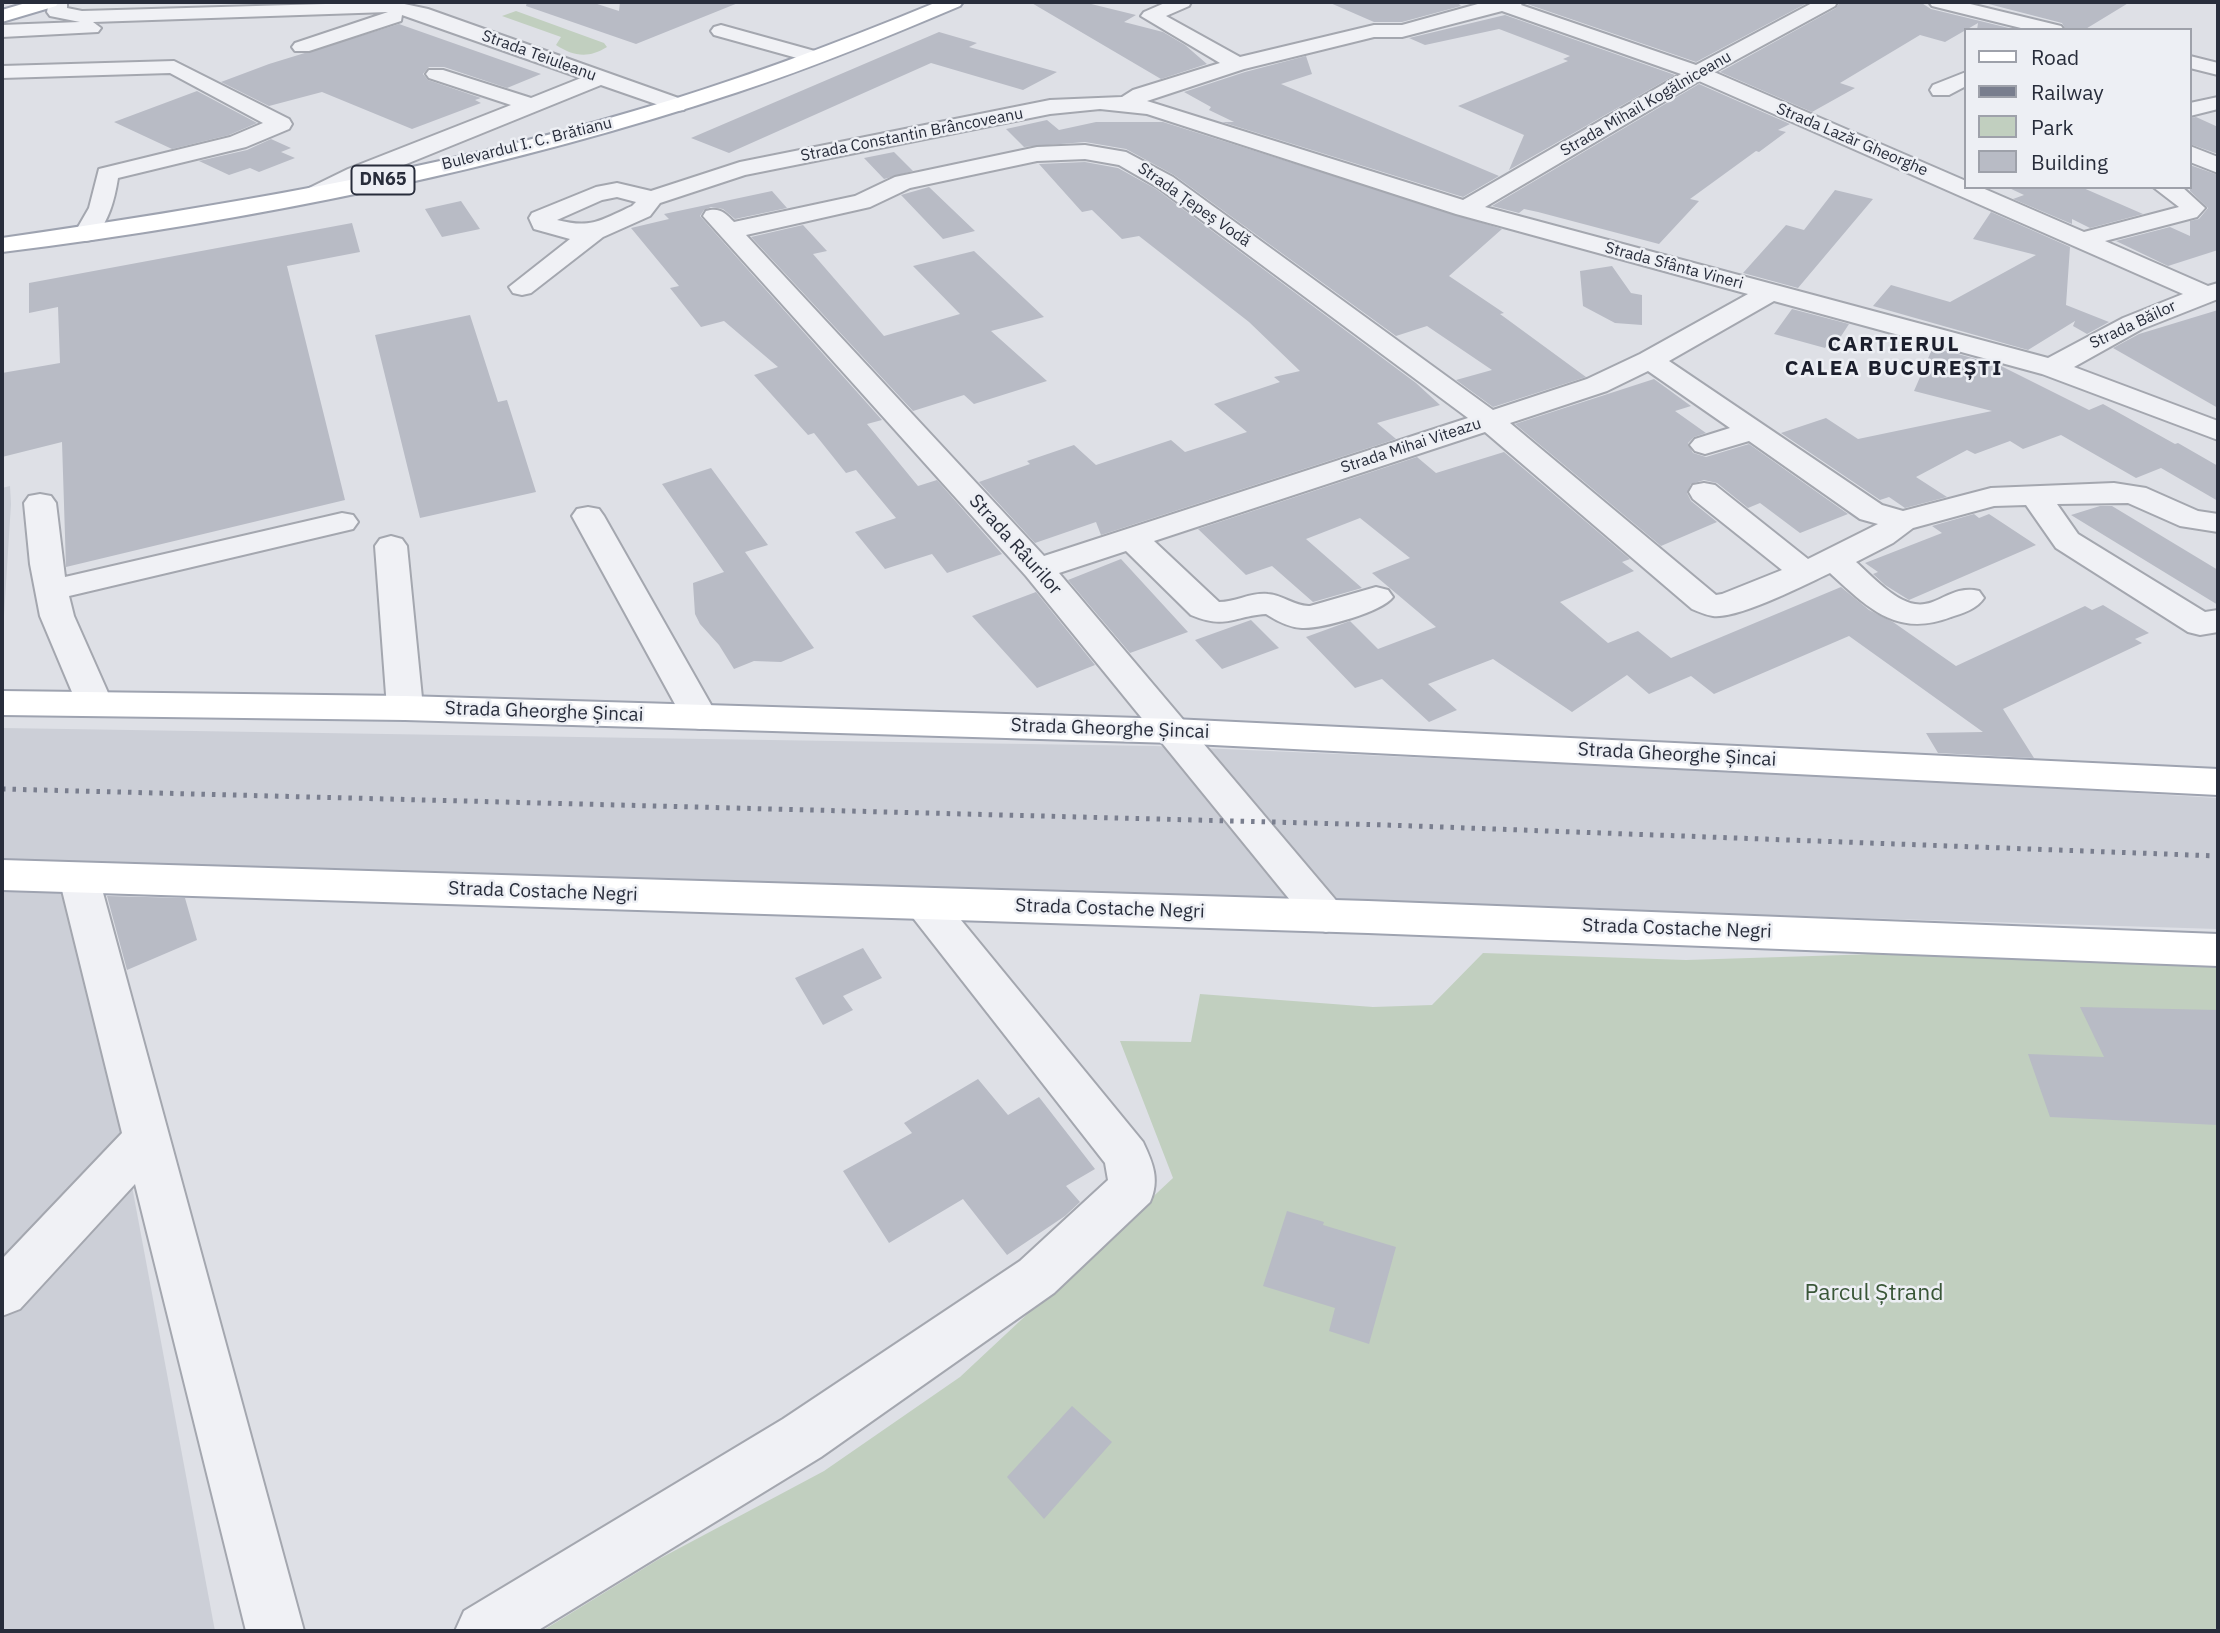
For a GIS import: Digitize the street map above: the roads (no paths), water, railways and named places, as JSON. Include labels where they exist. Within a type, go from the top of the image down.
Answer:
[{"type":"main road","points":[[2,16],[49,2]]},
{"type":"main road","name":"Bulevardul I. C. Brătianu","points":[[86,234],[315,194],[531,145],[676,105],[815,57],[953,2]]},
{"type":"main road","points":[[2,245],[86,234]]},
{"type":"main road","points":[[2,261],[86,234]]},
{"type":"main road","name":"Strada Gheorghe Șincai","points":[[2,703],[404,708],[1173,731],[2218,782]]},
{"type":"main road","name":"Strada Costache Negri","points":[[2,875],[1326,916],[2218,950]]},
{"type":"street","points":[[58,2],[57,12],[82,17],[352,5],[411,7]]},
{"type":"street","points":[[1182,2],[1151,16],[1237,64]]},
{"type":"street","name":"Strada Mihail Kogălniceanu","points":[[1465,209],[1698,73],[1828,2]]},
{"type":"street","points":[[1939,2],[2046,28]]},
{"type":"street","points":[[1128,103],[1142,95],[1237,64],[1374,31],[1402,32],[1505,3]]},
{"type":"street","name":"Strada Lazăr Gheorghe","points":[[1505,3],[1698,73],[2082,240],[2212,292]]},
{"type":"street","points":[[2,31],[363,15],[411,7]]},
{"type":"street","points":[[302,47],[411,7]]},
{"type":"street","name":"Strada Teiuleanu","points":[[411,7],[676,105]]},
{"type":"street","points":[[721,31],[815,57]]},
{"type":"street","points":[[2192,62],[2218,69]]},
{"type":"street","points":[[2,72],[174,67],[281,124],[238,142],[107,174],[101,208],[86,234]]},
{"type":"street","points":[[436,74],[532,105]]},
{"type":"street","points":[[315,194],[356,174],[600,78]]},
{"type":"street","points":[[1941,90],[1965,78]]},
{"type":"street","name":"Strada Constantin Brâncoveanu","points":[[652,198],[740,170],[1050,107],[1099,102],[1128,103]]},
{"type":"street","name":"Strada Sfânta Vineri","points":[[1128,103],[1151,108],[1465,209],[2052,368],[2218,431]]},
{"type":"street","points":[[2192,110],[2218,103]]},
{"type":"street","name":"Strada Țepeș Vodă","points":[[729,232],[862,202],[903,182],[1037,154],[1086,152],[1126,159],[1165,182],[1489,420],[1704,602],[1715,606],[1729,604],[1821,567],[1882,536],[1902,521]]},
{"type":"street","name":"Strada Râurilor","points":[[698,185],[699,198],[1038,569],[1326,916]]},
{"type":"street","points":[[2082,240],[2188,212],[2193,208],[2168,189]]},
{"type":"street","points":[[522,287],[594,232],[641,211],[652,198],[617,190],[596,194],[541,218],[543,224],[558,229],[594,232]]},
{"type":"street","points":[[101,208],[134,225]]},
{"type":"street","name":"Strada Mihai Viteazu","points":[[1038,569],[1597,385],[1650,360],[1770,292]]},
{"type":"street","name":"Strada Băilor","points":[[2052,368],[2089,345],[2148,316],[2212,292]]},
{"type":"street","points":[[1650,360],[1871,512],[1902,521],[1991,497],[2114,492],[2135,495],[2214,526]]},
{"type":"street","points":[[1705,445],[1753,431]]},
{"type":"street","points":[[1704,492],[1821,567],[1899,612],[1915,615],[1935,612],[1967,598]]},
{"type":"street","points":[[2038,497],[2047,516],[2067,541],[2200,624],[2218,621]]},
{"type":"street","points":[[40,503],[57,617],[95,704]]},
{"type":"street","points":[[588,516],[700,717]]},
{"type":"street","points":[[51,590],[342,522]]},
{"type":"street","points":[[1132,538],[1203,608],[1213,613],[1224,614],[1265,604],[1278,606],[1289,615],[1303,617],[1320,615],[1376,597]]},
{"type":"street","points":[[391,546],[404,708]]},
{"type":"street","points":[[79,878],[275,1631]]},
{"type":"street","points":[[484,1631],[802,1438],[1037,1277],[1133,1188],[1127,1156],[924,904]]},
{"type":"street","points":[[2,1293],[148,1139]]},
{"type":"railway","points":[[2,789],[1387,825],[2218,856]]},
{"type":"district","name":"CARTIERUL CALEA BUCUREȘTI","points":[[1894,357]]},
{"type":"park label","name":"Parcul Ștrand","points":[[1874,1293]]}]
